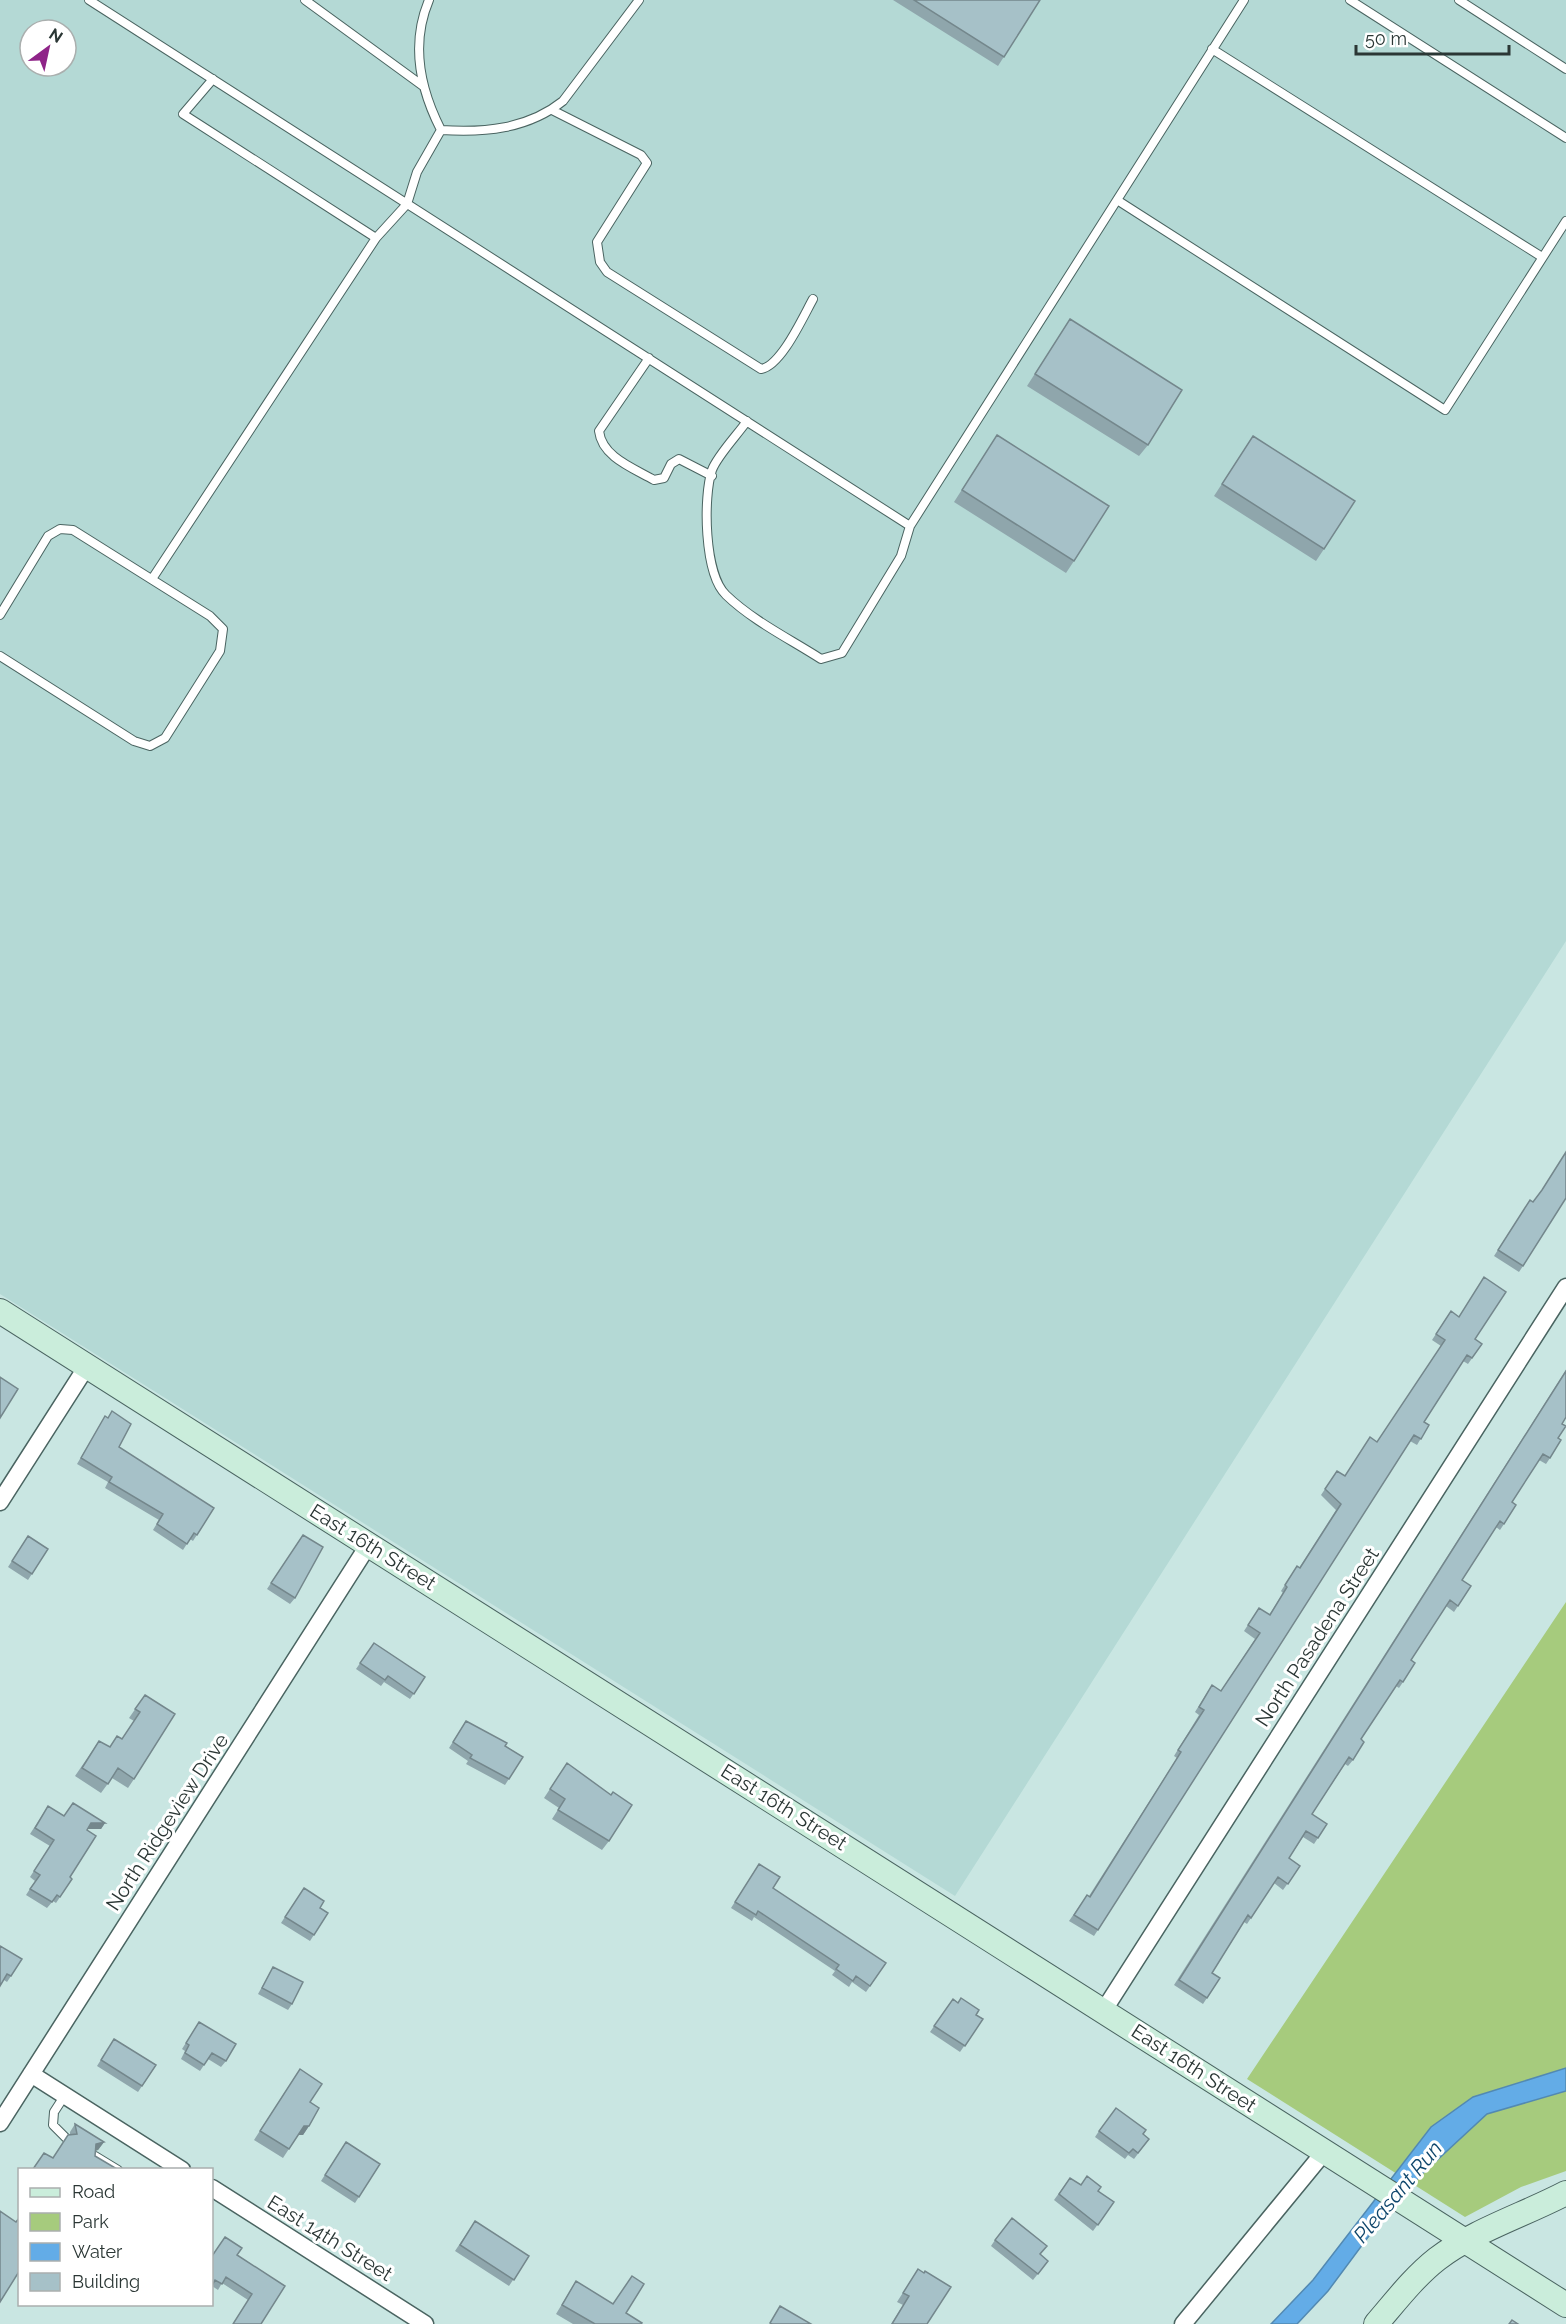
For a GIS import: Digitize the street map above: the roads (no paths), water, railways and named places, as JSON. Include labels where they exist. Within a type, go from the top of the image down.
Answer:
[{"type":"street","name":"North Pasadena Street","points":[[1104,2010],[1566,1287]]},
{"type":"street","name":"East 16th Street","points":[[0,1311],[1566,2305]]},
{"type":"street","points":[[0,1502],[87,1366]]},
{"type":"street","name":"North Ridgeview Drive","points":[[0,2123],[369,1544]]},
{"type":"street","points":[[31,2074],[180,2168]]},
{"type":"street","points":[[1183,2324],[1325,2151]]},
{"type":"street","name":"East 14th Street","points":[[213,2189],[425,2324]]},
{"type":"street","points":[[1376,2324],[1399,2296],[1437,2260],[1464,2242],[1566,2193]]},
{"type":"lane","points":[[89,0],[910,525]]},
{"type":"lane","points":[[305,0],[423,86]]},
{"type":"lane","points":[[429,0],[418,41],[418,61],[423,86],[441,130]]},
{"type":"lane","points":[[441,130],[473,132],[507,128],[552,110],[563,101],[639,0]]},
{"type":"lane","points":[[747,421],[712,469],[707,523],[715,576],[724,593],[821,659],[842,653],[901,556],[910,525],[1244,0]]},
{"type":"lane","points":[[1350,0],[1566,138]]},
{"type":"lane","points":[[1459,0],[1566,69]]},
{"type":"lane","points":[[1212,49],[1542,257]]},
{"type":"lane","points":[[213,79],[183,114],[376,238]]},
{"type":"lane","points":[[552,110],[641,155],[647,163],[597,242],[600,262],[607,272],[761,369],[769,368],[778,358],[813,299]]},
{"type":"lane","points":[[152,579],[376,238],[407,204],[417,172],[441,130]]},
{"type":"lane","points":[[1117,200],[1445,410],[1566,221]]},
{"type":"lane","points":[[649,358],[599,431],[600,442],[606,451],[654,480],[664,478],[671,464],[679,459],[712,476]]},
{"type":"lane","points":[[0,615],[48,536],[60,529],[73,531],[152,579],[210,616],[223,629],[220,651],[165,738],[150,746],[134,741],[0,656]]},
{"type":"lane","points":[[65,2095],[54,2112],[52,2125],[66,2138]]},
{"type":"lane","points":[[95,2156],[116,2168]]},
{"type":"water","name":"Pleasant Run","points":[[1566,2068],[1566,2091],[1487,2114],[1420,2176],[1383,2217],[1328,2291],[1297,2324],[1271,2324],[1313,2280],[1431,2127],[1473,2097]]}]
